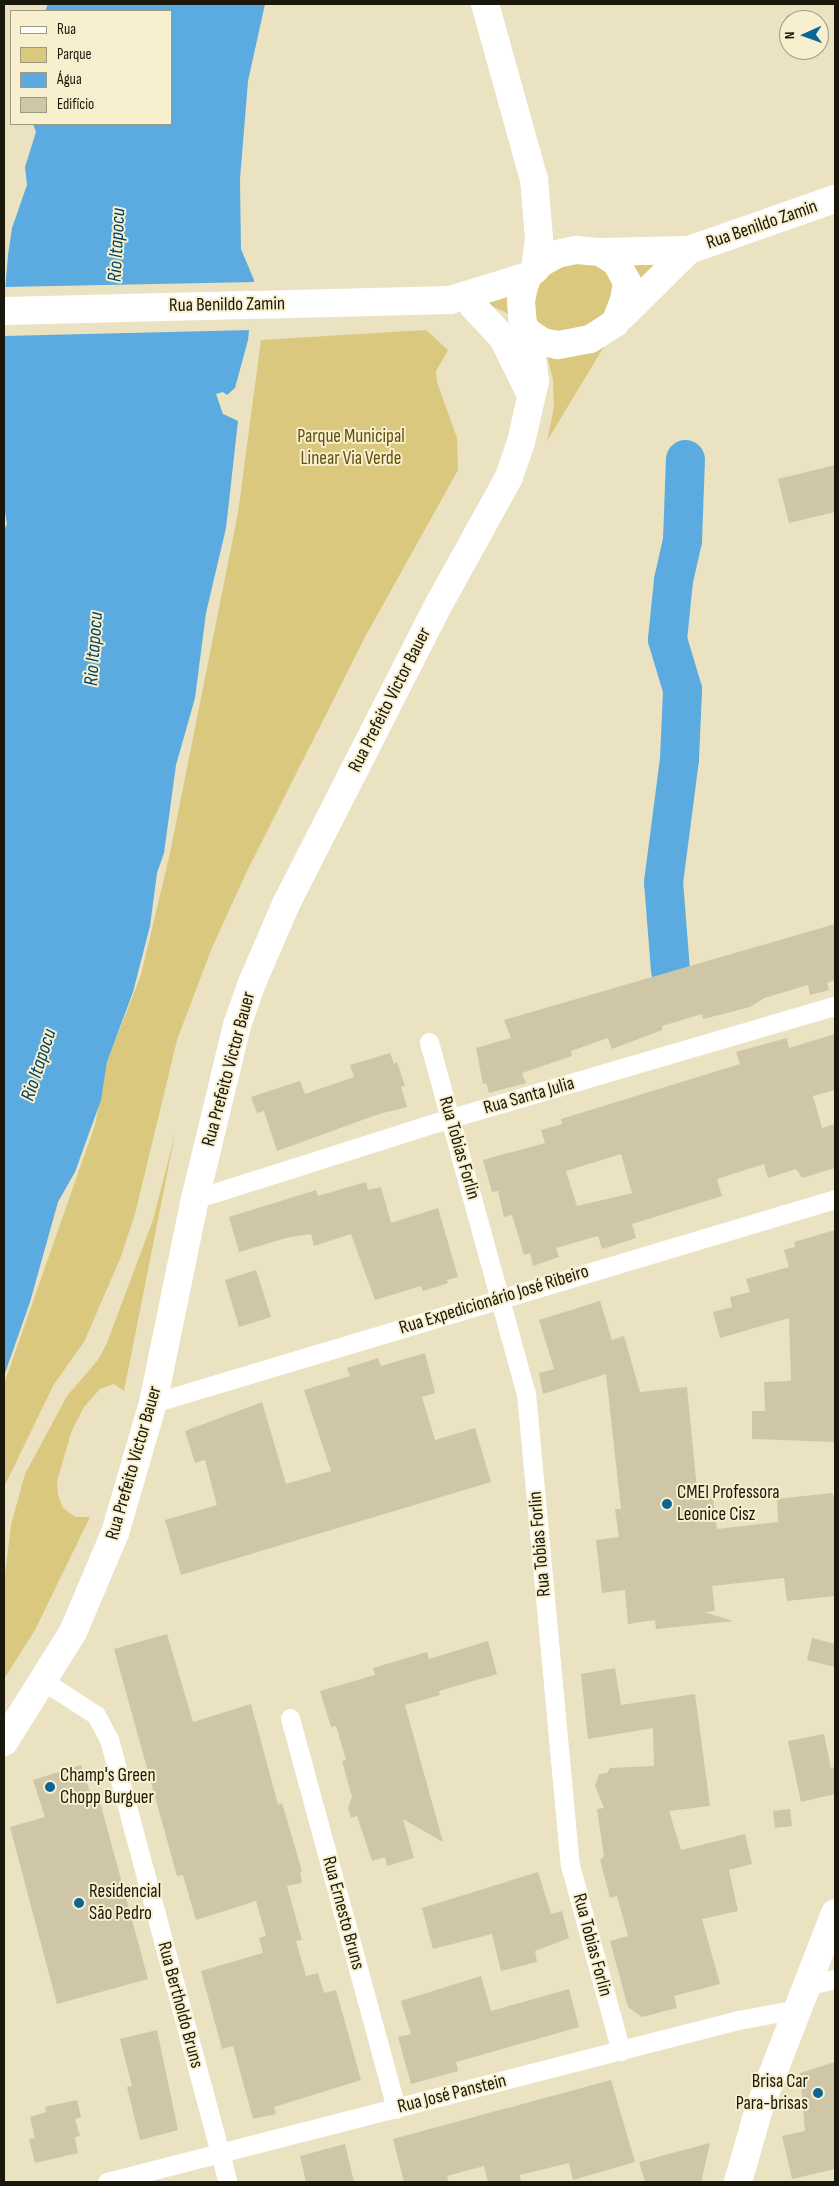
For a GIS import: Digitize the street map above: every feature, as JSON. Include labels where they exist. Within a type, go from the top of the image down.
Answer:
[{"type":"main road","points":[[486,4],[534,179],[539,238],[531,273],[521,301],[526,329],[544,342],[574,344],[590,339],[615,324],[624,300],[627,282],[616,262],[600,252],[576,250],[558,254],[531,273]]},
{"type":"main road","name":"Rua Benildo Zamin","points":[[600,252],[689,250],[835,199]]},
{"type":"main road","name":"Rua Benildo Zamin","points":[[615,324],[644,290],[689,250]]},
{"type":"main road","name":"Rua Benildo Zamin","points":[[461,303],[531,273]]},
{"type":"main road","name":"Rua Benildo Zamin","points":[[4,311],[417,301],[461,303],[526,329]]},
{"type":"main road","points":[[461,303],[507,344],[527,384],[530,405]]},
{"type":"main road","name":"Rua Prefeito Victor Bauer","points":[[4,1742],[44,1682],[73,1632],[102,1569],[153,1403],[195,1199],[237,1025],[273,929],[439,604],[509,477],[535,381],[526,329]]},
{"type":"main road","points":[[738,2182],[759,2109],[835,1913]]},
{"type":"street","name":"Rua Santa Julia","points":[[195,1199],[451,1118],[835,1006]]},
{"type":"street","name":"Rua Tobias Forlin","points":[[429,1042],[526,1393],[570,1865],[621,2051]]},
{"type":"street","name":"Rua Expedicionário José Ribeiro","points":[[153,1403],[835,1199]]},
{"type":"street","name":"Rua Bertholdo Bruns","points":[[44,1682],[88,1708],[96,1715],[109,1738],[228,2182]]},
{"type":"street","name":"Rua Ernesto Bruns","points":[[290,1718],[396,2109]]},
{"type":"street","name":"Rua José Panstein","points":[[107,2182],[738,2020],[802,1997],[835,1978]]},
{"type":"green space","points":[[591,258],[618,277],[613,313],[583,335],[536,330],[532,285],[536,275]]},
{"type":"green space","points":[[660,261],[637,281],[631,262]]},
{"type":"green space","points":[[512,286],[511,315],[483,302]]},
{"type":"green space","name":"Parque Municipal Linear Via Verde","points":[[426,330],[448,350],[436,371],[437,382],[457,438],[458,470],[365,637],[246,873],[211,950],[177,1040],[135,1214],[120,1259],[84,1342],[54,1384],[4,1487],[4,1384],[95,1125],[108,1059],[141,975],[170,853],[238,513],[261,340]]},
{"type":"green space","points":[[611,335],[547,441],[554,407],[553,379],[547,356]]},
{"type":"green space","points":[[175,1134],[124,1391],[114,1384],[100,1389],[84,1407],[72,1430],[57,1481],[58,1495],[63,1508],[75,1517],[90,1517],[35,1630],[4,1679],[4,1582],[11,1525],[25,1474],[67,1396],[98,1360],[107,1343],[153,1220]]},
{"type":"water","name":"Rio Itapocu","points":[[48,4],[265,4],[248,81],[240,179],[241,249],[254,280],[248,340],[235,388],[227,395],[223,392],[216,394],[223,414],[238,421],[226,528],[206,613],[195,698],[176,765],[164,853],[157,873],[150,926],[133,992],[107,1062],[101,1100],[75,1172],[58,1202],[30,1302],[4,1376],[4,530],[7,524],[4,505],[4,305],[8,255],[12,228],[27,185],[25,167],[36,132],[33,125],[172,125],[172,10],[45,10]]},
{"type":"pier","points":[[256,282],[252,330],[4,336],[4,287]]},
{"type":"building","points":[[835,465],[835,512],[789,523],[778,479]]},
{"type":"building","points":[[835,924],[835,980],[827,983],[829,990],[810,995],[808,985],[764,998],[750,1007],[703,1019],[702,1014],[662,1026],[662,1030],[612,1049],[608,1038],[571,1051],[572,1056],[522,1073],[526,1083],[489,1093],[486,1083],[483,1084],[476,1048],[511,1038],[504,1020]]},
{"type":"building","points":[[835,1034],[835,1090],[813,1096],[822,1128],[835,1124],[835,1168],[802,1178],[796,1169],[768,1178],[764,1164],[717,1179],[722,1196],[632,1224],[636,1238],[602,1249],[598,1236],[556,1248],[559,1257],[533,1266],[530,1253],[524,1255],[512,1215],[504,1217],[498,1191],[492,1192],[483,1160],[545,1143],[541,1130],[562,1124],[561,1119],[740,1064],[736,1052],[787,1038],[789,1048]],"holes":[[[621,1154],[632,1193],[577,1206],[566,1171]]]},
{"type":"building","points":[[390,1053],[394,1064],[397,1062],[405,1086],[401,1087],[407,1107],[379,1114],[277,1151],[264,1111],[257,1113],[251,1097],[300,1081],[305,1094],[354,1077],[350,1065]]},
{"type":"building","points":[[366,1182],[368,1190],[381,1187],[391,1223],[438,1208],[458,1277],[447,1280],[448,1283],[423,1291],[421,1286],[375,1300],[351,1234],[314,1246],[311,1234],[290,1237],[239,1252],[229,1217],[316,1190],[318,1196]]},
{"type":"building","points":[[835,1230],[835,1442],[752,1439],[752,1411],[765,1411],[764,1382],[791,1381],[789,1318],[720,1338],[713,1312],[732,1307],[730,1297],[750,1292],[746,1279],[789,1267],[784,1250],[795,1247],[794,1242]]},
{"type":"building","points":[[256,1270],[271,1317],[239,1327],[225,1280]]},
{"type":"building","name":"CMEI Professora Leonice Cisz","points":[[600,1301],[612,1340],[624,1336],[640,1392],[687,1387],[698,1500],[713,1498],[717,1529],[778,1522],[777,1499],[832,1493],[835,1498],[835,1596],[787,1601],[784,1578],[712,1586],[715,1611],[704,1612],[733,1621],[656,1629],[655,1620],[628,1624],[625,1590],[602,1593],[596,1540],[619,1537],[615,1509],[621,1509],[606,1374],[543,1394],[539,1373],[554,1369],[539,1320]]},
{"type":"building","points":[[425,1353],[435,1393],[422,1397],[435,1440],[475,1428],[491,1482],[181,1575],[165,1520],[217,1505],[205,1460],[195,1463],[185,1431],[262,1402],[286,1484],[331,1471],[304,1390],[350,1376],[347,1368],[378,1358],[381,1366]]},
{"type":"building","points":[[167,1634],[193,1722],[251,1704],[278,1805],[282,1803],[302,1871],[300,1872],[302,1883],[287,1886],[302,1940],[296,1941],[306,1976],[318,1973],[324,1993],[336,1990],[361,2080],[274,2107],[276,2114],[253,2119],[233,2046],[222,2049],[201,1971],[263,1953],[259,1938],[266,1936],[256,1901],[196,1920],[183,1875],[177,1876],[114,1649]]},
{"type":"building","points":[[812,1638],[835,1644],[835,1667],[807,1660]]},
{"type":"building","points":[[488,1641],[497,1674],[439,1691],[440,1695],[405,1705],[443,1842],[403,1819],[414,1858],[387,1866],[385,1857],[372,1861],[357,1816],[351,1818],[348,1808],[352,1797],[342,1761],[346,1760],[336,1726],[331,1727],[320,1691],[375,1675],[373,1668],[427,1652],[429,1659]]},
{"type":"building","points":[[615,1668],[621,1705],[695,1694],[710,1806],[669,1811],[681,1850],[745,1834],[752,1864],[729,1870],[738,1911],[702,1919],[720,1984],[674,1996],[677,2008],[642,2017],[628,2007],[610,1941],[628,1936],[617,1896],[610,1898],[600,1860],[604,1856],[597,1809],[604,1808],[595,1786],[599,1774],[607,1773],[610,1768],[654,1766],[653,1728],[588,1739],[581,1674]]},
{"type":"building","points":[[824,1734],[831,1768],[835,1767],[835,1794],[801,1802],[788,1741]]},
{"type":"building","name":"Residencial São Pedro","points":[[81,1765],[94,1804],[100,1802],[148,1979],[57,2004],[10,1827],[45,1817],[33,1780]]},
{"type":"building","points":[[790,1809],[792,1826],[775,1828],[773,1811]]},
{"type":"building","points":[[538,1872],[551,1914],[562,1911],[569,1938],[535,1951],[537,1962],[501,1971],[492,1934],[433,1949],[422,1908]]},
{"type":"building","points":[[481,1976],[491,2011],[569,1989],[579,2027],[456,2062],[458,2071],[411,2084],[398,2037],[411,2034],[401,2001]]},
{"type":"building","points":[[157,2030],[178,2130],[140,2140],[127,2087],[132,2086],[120,2039]]},
{"type":"building","points":[[835,2062],[835,2169],[792,2179],[782,2136],[805,2131],[800,2073]]},
{"type":"building","points":[[611,2080],[635,2162],[573,2180],[569,2163],[520,2175],[521,2182],[488,2182],[484,2166],[447,2176],[449,2182],[404,2182],[393,2139]]},
{"type":"building","points":[[77,2100],[81,2117],[75,2119],[80,2136],[75,2137],[78,2153],[35,2163],[29,2139],[35,2138],[30,2117],[46,2112],[45,2107]]},
{"type":"building","points":[[710,2143],[701,2182],[645,2182],[639,2162]]},
{"type":"building","points":[[345,2144],[354,2182],[306,2182],[300,2156]]},
{"type":"waterway","points":[[670,970],[663,882],[679,759],[682,689],[667,639],[673,580],[682,540],[685,459]]},
{"type":"place","name":"CMEI Professora Leonice Cisz","points":[[667,1504]]},
{"type":"place","name":"Champ's Green Chopp Burguer","points":[[50,1787]]},
{"type":"place","name":"Residencial São Pedro","points":[[79,1903]]},
{"type":"place","name":"Brisa Car Para-brisas","points":[[818,2093]]}]
